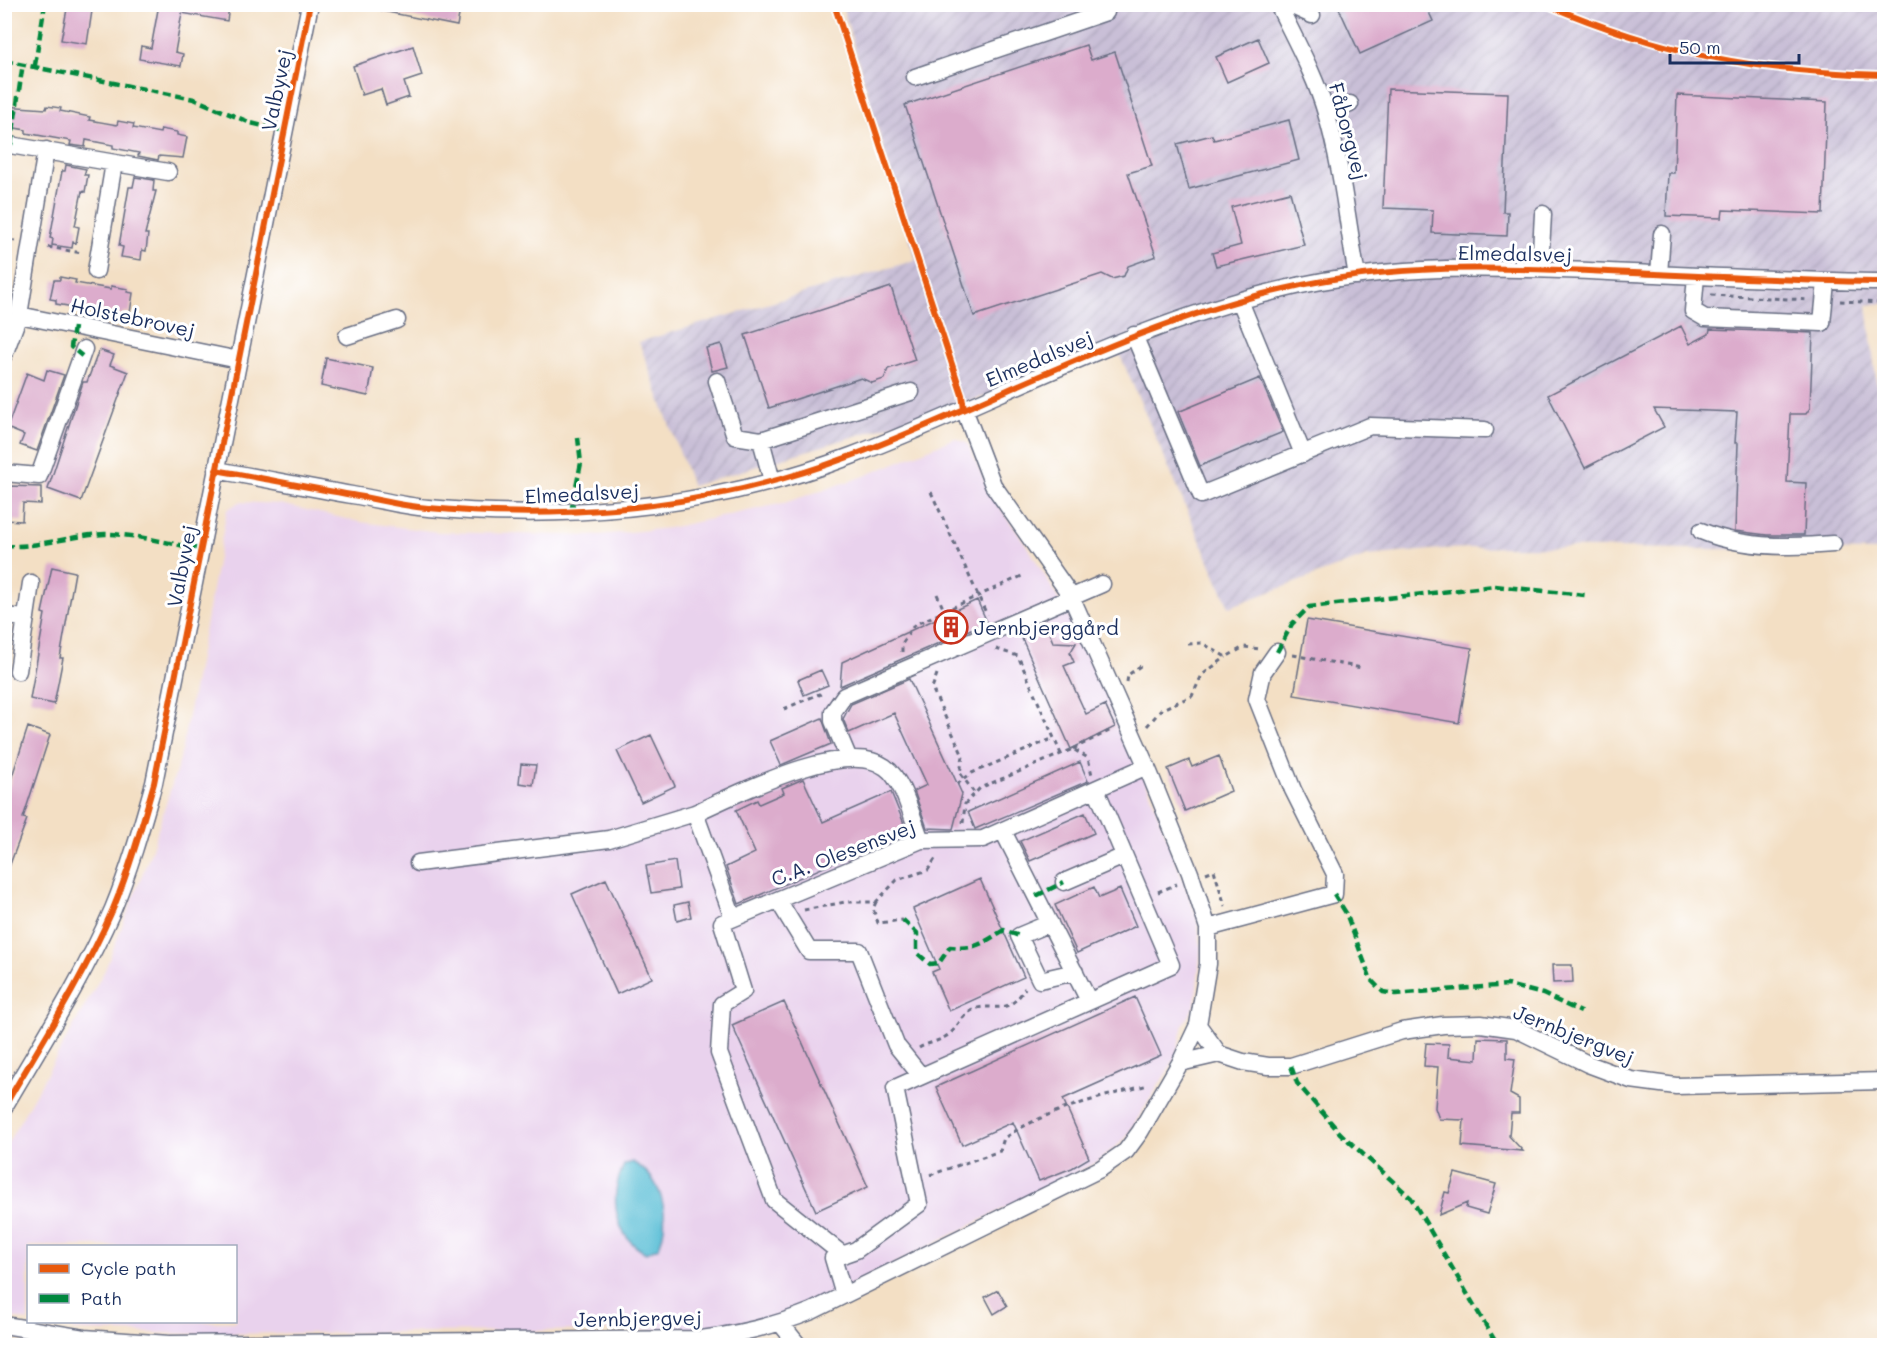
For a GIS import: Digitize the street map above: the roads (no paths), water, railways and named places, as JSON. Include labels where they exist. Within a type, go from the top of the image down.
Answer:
[{"type":"street","name":"Valbyvej","points":[[4,1107],[74,988],[112,909],[134,854],[154,783],[310,4]]},
{"type":"street","name":"Fåborgvej","points":[[1278,4],[1307,63],[1326,113],[1339,165],[1357,276]]},
{"type":"street","points":[[1288,4],[1312,15]]},
{"type":"street","points":[[915,77],[1106,12]]},
{"type":"street","points":[[1326,113],[1350,104]]},
{"type":"street","points":[[4,144],[168,172]]},
{"type":"street","points":[[4,355],[19,315],[46,150]]},
{"type":"street","points":[[97,263],[114,163]]},
{"type":"street","points":[[1540,269],[1543,214]]},
{"type":"street","points":[[1659,274],[1662,234]]},
{"type":"street","name":"Elmedalsvej","points":[[216,470],[424,508],[512,513],[608,511],[693,500],[772,481],[849,456],[1134,335],[1284,289],[1357,276],[1489,267],[1826,282],[1884,282]]},
{"type":"street","points":[[1696,276],[1693,311],[1705,318],[1822,323],[1826,282]]},
{"type":"street","points":[[1240,301],[1303,454]]},
{"type":"street","name":"Holstebrovej","points":[[19,315],[239,360]]},
{"type":"street","points":[[347,336],[397,320]]},
{"type":"street","points":[[1134,335],[1201,495],[1370,426],[1485,430]]},
{"type":"street","points":[[4,473],[39,476],[84,349]]},
{"type":"street","points":[[717,381],[735,436],[760,440],[911,392]]},
{"type":"street","points":[[964,408],[993,485],[1071,596],[1147,766],[1190,873],[1208,928],[1208,964],[1197,1024],[1219,1054]]},
{"type":"street","points":[[760,440],[772,481]]},
{"type":"street","points":[[1701,531],[1723,540],[1812,546],[1833,544]]},
{"type":"street","points":[[18,670],[31,583]]},
{"type":"street","points":[[849,759],[833,721],[833,712],[844,696],[1102,584]]},
{"type":"street","points":[[4,616],[26,618]]},
{"type":"street","points":[[1208,928],[1334,894],[1335,874],[1293,790],[1257,699],[1263,672],[1276,652]]},
{"type":"street","points":[[418,863],[609,839],[695,813],[795,770],[849,759],[873,760],[887,767],[899,786],[921,840]]},
{"type":"street","name":"C.A. Olesensvej","points":[[727,921],[921,840],[983,840],[1147,766]]},
{"type":"street","points":[[844,1295],[833,1258],[856,1250],[919,1204],[895,1088],[1171,965],[1096,789]]},
{"type":"street","points":[[695,813],[727,921],[743,991],[722,1004],[718,1053],[774,1200],[843,1255]]},
{"type":"street","points":[[1003,831],[1089,1001]]},
{"type":"street","points":[[1064,882],[1124,856]]},
{"type":"street","points":[[778,900],[809,951],[859,951],[896,1045],[921,1076]]},
{"type":"street","points":[[1050,923],[1018,936],[1040,980],[1074,972]]},
{"type":"street","name":"Jernbjergvej","points":[[4,1325],[84,1338],[181,1344],[701,1339],[780,1324],[1100,1169],[1126,1151],[1140,1132],[1180,1063],[1197,1024]]},
{"type":"street","name":"Jernbjergvej","points":[[1180,1063],[1219,1054],[1243,1062],[1291,1066],[1402,1031],[1443,1024],[1481,1024],[1516,1029],[1588,1064],[1630,1080],[1676,1086],[1884,1081]]},
{"type":"street","points":[[780,1324],[799,1346]]},
{"type":"water","points":[[632,1162],[651,1177],[662,1199],[664,1211],[663,1235],[659,1247],[646,1253],[635,1246],[627,1236],[617,1214],[616,1189],[619,1177],[624,1165]]},
{"type":"place","name":"Jernbjerggård","points":[[951,627]]}]
